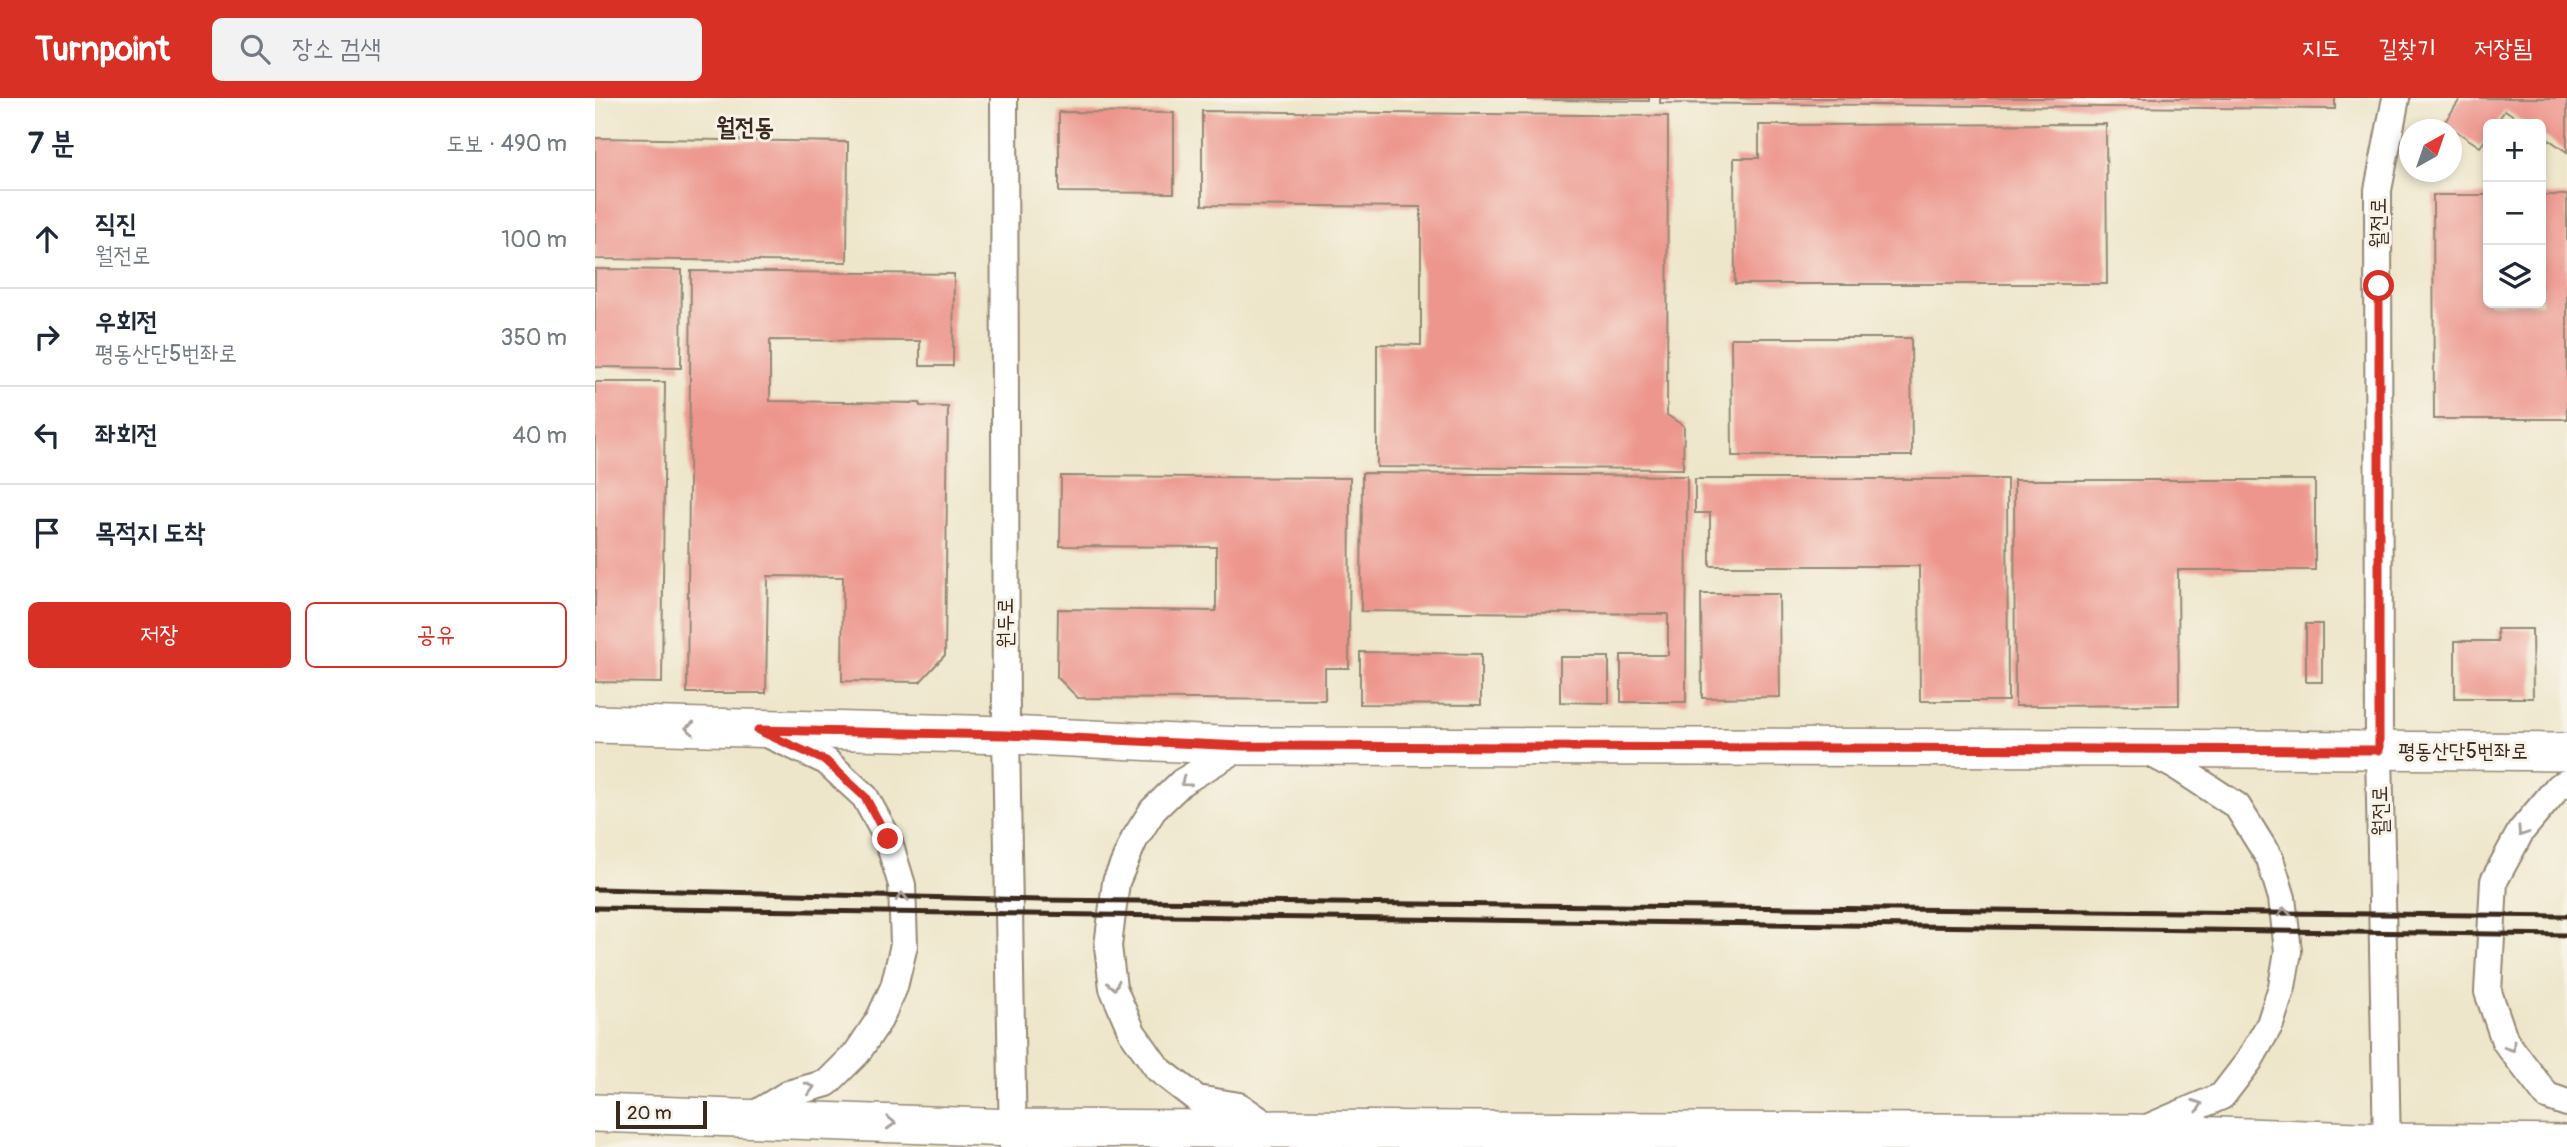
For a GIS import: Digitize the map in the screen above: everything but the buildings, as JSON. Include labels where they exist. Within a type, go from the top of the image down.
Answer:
[{"type":"street","name":"원두로","points":[[1004,98],[1006,735],[1013,1137]]},
{"type":"street","name":"월전로","points":[[2387,1145],[2379,750],[2378,190],[2396,98]]},
{"type":"street","name":"평동산단5번좌로","points":[[595,724],[1006,735],[1242,746],[2567,752]]},
{"type":"street","points":[[749,1118],[788,1094],[827,1083],[857,1053],[879,1020],[894,987],[904,945],[902,884],[888,839],[865,797],[826,761],[758,730]]},
{"type":"street","points":[[1242,746],[1182,782],[1153,810],[1134,840],[1116,882],[1108,946],[1113,988],[1132,1032],[1158,1069],[1197,1099],[1239,1106],[1272,1129]]},
{"type":"street","points":[[2135,1133],[2181,1111],[2223,1096],[2249,1061],[2270,1024],[2282,987],[2288,951],[2282,898],[2270,859],[2237,806],[2179,768],[2140,748]]},
{"type":"street","points":[[2567,783],[2558,787],[2521,831],[2494,881],[2488,992],[2505,1041],[2547,1096],[2567,1103]]},
{"type":"street","points":[[595,1112],[749,1118],[1013,1137],[1272,1129],[2135,1133],[2387,1145],[2567,1144]]},
{"type":"railway","points":[[595,889],[1041,900],[2567,916]]},
{"type":"railway","points":[[595,908],[2567,935]]},
{"type":"district","name":"월전동","points":[[745,127]]},
{"type":"route","points":[[888,839],[865,797],[826,761],[758,730],[1006,735],[1242,746],[2379,750],[2379,286]]}]
